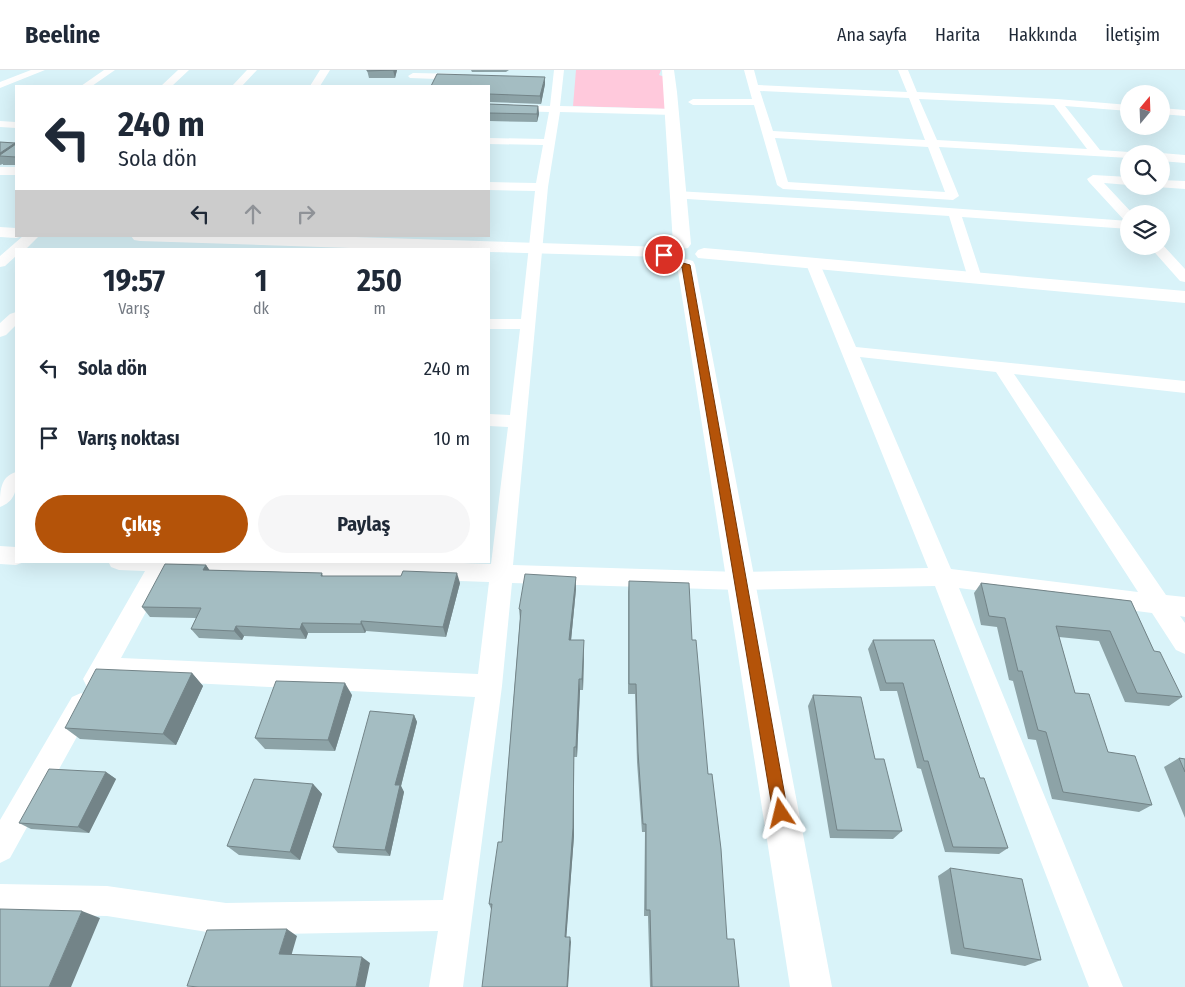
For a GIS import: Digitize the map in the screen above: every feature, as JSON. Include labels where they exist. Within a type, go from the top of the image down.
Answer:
[{"type":"street","points":[[0,85],[40,70]]},
{"type":"street","points":[[88,85],[110,70]]},
{"type":"street","points":[[167,85],[184,70]]},
{"type":"street","points":[[238,85],[252,70]]},
{"type":"street","points":[[316,85],[325,70]]},
{"type":"street","points":[[668,70],[674,112],[676,195],[684,254],[811,987]]},
{"type":"street","points":[[749,70],[783,185],[953,196],[903,70]]},
{"type":"street","points":[[446,987],[489,686],[542,188],[556,108],[556,75]]},
{"type":"street","points":[[412,78],[471,77]]},
{"type":"street","points":[[754,88],[1057,102],[1120,107]]},
{"type":"street","points":[[693,102],[759,102]]},
{"type":"street","points":[[1057,102],[1096,153]]},
{"type":"street","points":[[490,107],[674,112]]},
{"type":"street","points":[[1170,112],[1185,113]]},
{"type":"street","points":[[0,124],[15,124]]},
{"type":"street","points":[[768,134],[1120,154]]},
{"type":"street","points":[[490,142],[550,142]]},
{"type":"street","points":[[1170,158],[1185,159]]},
{"type":"street","points":[[0,171],[15,171]]},
{"type":"street","points":[[1120,180],[1093,179],[1120,208]]},
{"type":"street","points":[[1170,184],[1185,185]]},
{"type":"street","points":[[490,186],[542,188]]},
{"type":"street","points":[[676,195],[1120,224]]},
{"type":"street","points":[[954,212],[975,278]]},
{"type":"street","points":[[0,232],[15,233]]},
{"type":"street","points":[[18,248],[31,237]]},
{"type":"street","points":[[174,237],[684,254],[1185,297]]},
{"type":"street","points":[[0,263],[15,251]]},
{"type":"street","points":[[1164,255],[1185,278]]},
{"type":"street","points":[[813,264],[943,577],[1106,987]]},
{"type":"street","points":[[0,332],[11,317]]},
{"type":"street","points":[[490,324],[529,324]]},
{"type":"street","points":[[848,351],[1179,386],[1185,400]]},
{"type":"street","points":[[1001,368],[1161,604],[1185,643]]},
{"type":"street","points":[[490,420],[518,421]]},
{"type":"street","points":[[0,499],[15,480]]},
{"type":"street","points":[[0,555],[15,556]]},
{"type":"street","points":[[0,848],[160,563]]},
{"type":"street","points":[[189,563],[740,582],[943,577],[1185,607]]},
{"type":"street","points":[[102,668],[489,686]]},
{"type":"street","points":[[0,899],[107,901],[226,919],[455,915]]},
{"type":"shaded area","points":[[576,70],[661,70],[659,75],[665,77],[667,109],[573,106]]},
{"type":"building","points":[[437,74],[545,77],[540,96],[490,94],[490,85],[432,85]]},
{"type":"building","points":[[490,104],[538,106],[537,114],[490,113]]},
{"type":"building","points":[[0,142],[15,143],[0,153]]},
{"type":"building","points":[[15,145],[15,157],[0,155]]},
{"type":"building","points":[[165,564],[206,565],[203,570],[322,573],[321,576],[401,576],[403,571],[457,573],[443,627],[361,621],[361,624],[302,623],[300,629],[236,626],[234,631],[191,629],[201,608],[142,607]]},
{"type":"building","points":[[525,574],[576,577],[569,640],[584,640],[582,679],[579,679],[576,747],[574,747],[573,828],[565,937],[570,937],[567,987],[482,987],[492,904],[489,904],[498,842],[502,842],[521,610],[519,609]]},
{"type":"building","points":[[629,581],[689,583],[692,640],[696,640],[708,774],[712,774],[721,849],[727,939],[734,939],[739,987],[652,987],[650,910],[646,910],[646,824],[643,824],[636,684],[629,684]]},
{"type":"building","points":[[981,583],[1131,601],[1154,651],[1160,652],[1182,697],[1137,693],[1110,631],[1056,626],[1075,693],[1089,694],[1108,752],[1135,756],[1152,805],[1063,792],[1046,732],[1038,730],[1022,671],[1018,671],[1005,618],[989,616]]},
{"type":"building","points":[[873,640],[934,640],[980,778],[984,778],[1008,848],[953,847],[928,761],[924,761],[903,683],[886,683]]},
{"type":"building","points":[[96,669],[192,673],[163,734],[65,728]]},
{"type":"building","points":[[276,681],[345,683],[328,740],[255,738]]},
{"type":"building","points":[[813,695],[861,697],[875,759],[884,759],[902,831],[837,830]]},
{"type":"building","points":[[370,711],[414,715],[395,785],[400,785],[385,850],[333,847]]},
{"type":"building","points":[[1179,758],[1185,759],[1185,772]]},
{"type":"building","points":[[49,769],[106,772],[78,827],[19,823]]},
{"type":"building","points":[[254,779],[313,784],[290,852],[227,846]]},
{"type":"building","points":[[950,868],[1022,879],[1041,960],[964,948]]},
{"type":"building","points":[[0,909],[82,911],[49,987],[0,987]]},
{"type":"building","points":[[287,929],[279,954],[362,957],[356,987],[187,986],[207,930]]},
{"type":"route","points":[[664,255],[669,261],[686,265],[781,813]]}]
